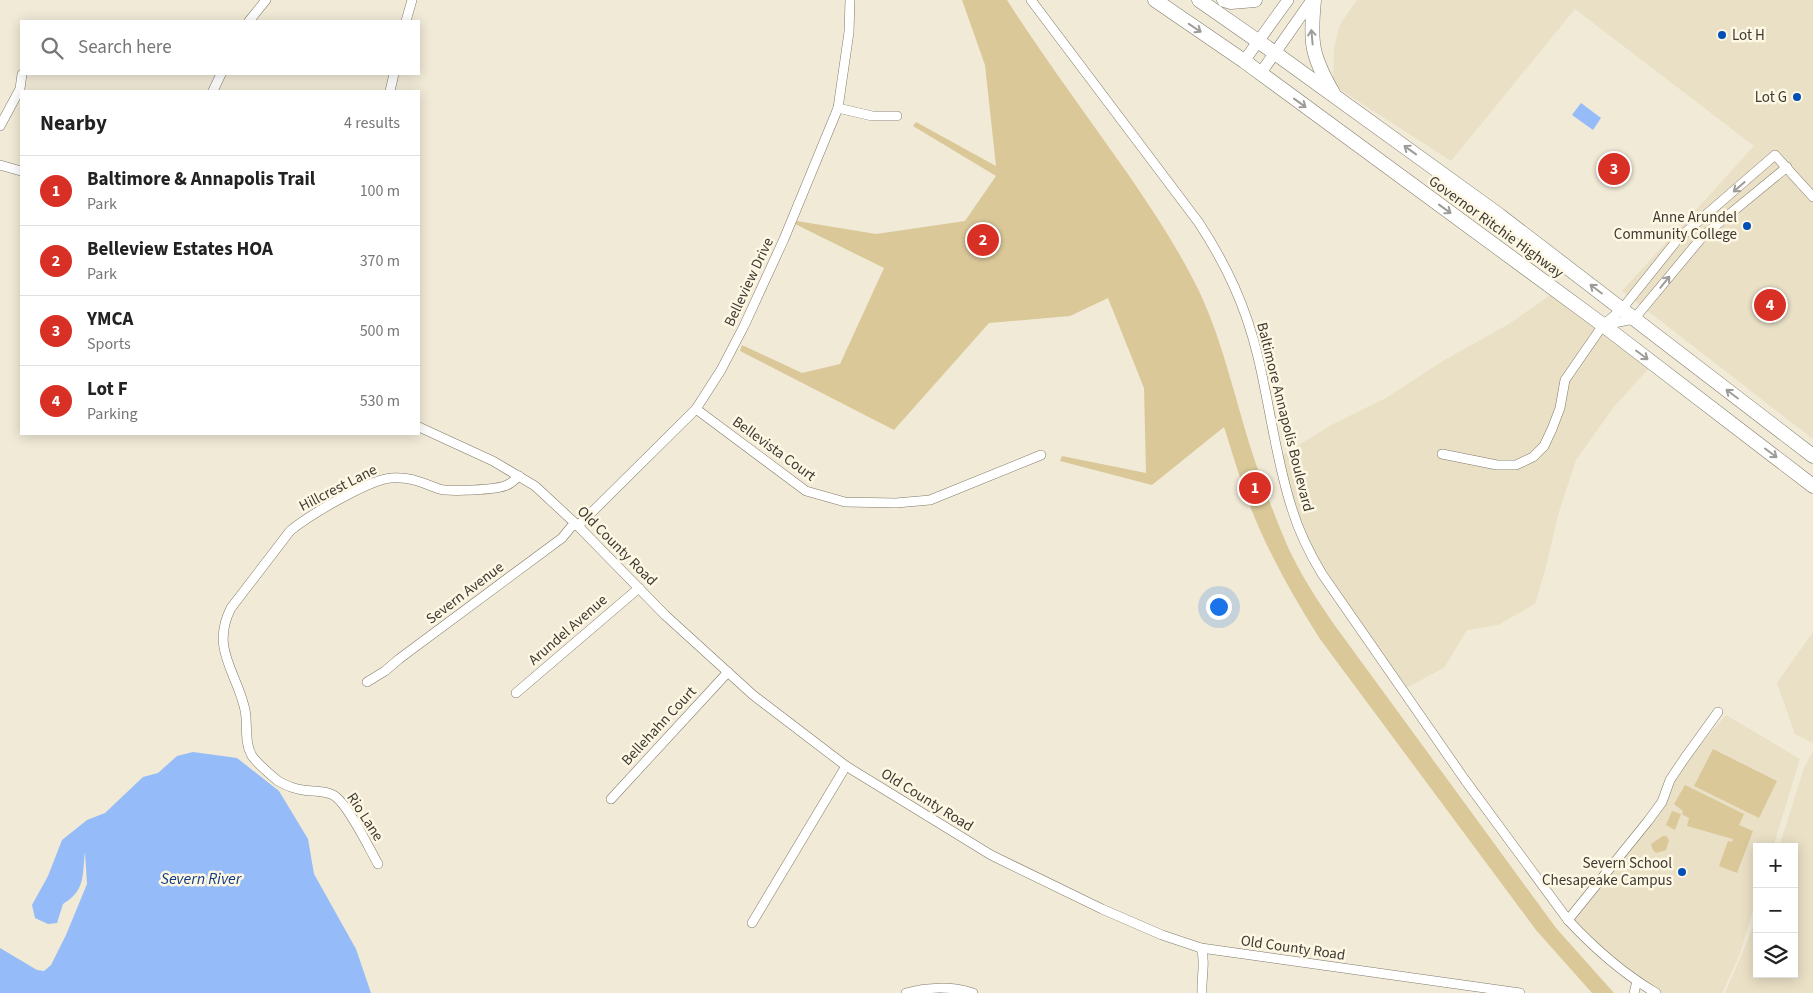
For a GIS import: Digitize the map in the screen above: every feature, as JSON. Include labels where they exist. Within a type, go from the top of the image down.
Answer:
[{"type":"highway","name":"Governor Ritchie Highway","points":[[1155,0],[1244,61],[1603,325],[1813,486]]},
{"type":"highway","name":"Governor Ritchie Highway","points":[[1199,0],[1499,215],[1813,456]]},
{"type":"highway","points":[[1224,0],[1243,2],[1255,0]]},
{"type":"highway","points":[[1313,0],[1311,24],[1316,60],[1336,98]]},
{"type":"main road","points":[[1244,61],[1288,0]]},
{"type":"main road","points":[[1260,74],[1313,0]]},
{"type":"street","points":[[250,20],[266,0]]},
{"type":"street","points":[[406,20],[412,0]]},
{"type":"street","name":"Belleview Drive","points":[[576,524],[582,522],[696,408],[721,370],[744,326],[784,239],[838,108],[849,32],[850,0]]},
{"type":"street","name":"Baltimore Annapolis Boulevard","points":[[1031,0],[1199,223],[1229,274],[1244,308],[1258,357],[1285,487],[1292,510],[1310,553],[1322,574],[1497,824],[1568,920],[1600,953],[1620,970],[1656,993]]},
{"type":"street","points":[[0,126],[20,89],[22,75]]},
{"type":"street","points":[[213,90],[221,75]]},
{"type":"street","points":[[390,90],[394,75]]},
{"type":"street","points":[[838,108],[872,116],[897,116]]},
{"type":"street","points":[[1442,454],[1497,465],[1516,465],[1533,457],[1544,446],[1555,422],[1560,408],[1565,380],[1603,325],[1622,309],[1678,239],[1775,155],[1813,197]]},
{"type":"street","points":[[0,165],[20,171]]},
{"type":"street","points":[[1603,325],[1634,320],[1703,236],[1787,167]]},
{"type":"street","name":"Bellevista Court","points":[[696,408],[806,491],[845,502],[896,503],[930,500],[1041,454]]},
{"type":"street","name":"Old County Road","points":[[420,427],[493,462],[535,486],[576,524],[665,615],[753,695],[846,766],[998,859],[1102,909],[1162,935],[1201,948],[1520,993]]},
{"type":"street","name":"Hillcrest Lane","points":[[247,720],[244,707],[227,664],[223,640],[224,621],[231,608],[290,531],[299,523],[338,500],[376,482],[390,478],[404,478],[426,483],[441,490],[482,489],[506,486],[519,476]]},
{"type":"street","name":"Severn Avenue","points":[[367,682],[385,671],[562,538],[576,524]]},
{"type":"street","name":"Arundel Avenue","points":[[516,693],[639,588]]},
{"type":"street","name":"Bellehahn Court","points":[[611,799],[728,672]]},
{"type":"street","points":[[1568,920],[1662,802],[1670,780],[1718,712]]},
{"type":"street","name":"Rio Lane","points":[[247,720],[247,742],[252,757],[278,780],[302,790],[336,796],[378,864]]},
{"type":"street","points":[[752,923],[846,766]]},
{"type":"street","points":[[1201,948],[1204,956],[1201,981],[1202,993]]},
{"type":"street","points":[[1634,993],[1637,982]]},
{"type":"street","points":[[906,993],[920,989],[949,988],[973,993]]},
{"type":"shaded area","points":[[962,0],[1007,0],[1149,205],[1183,261],[1208,312],[1224,356],[1264,486],[1287,545],[1308,585],[1333,623],[1556,928],[1614,993],[1592,993],[1536,930],[1320,639],[1283,576],[1259,528],[1244,490],[1224,427],[1152,485],[1060,461],[1062,456],[1146,473],[1144,388],[1108,298],[1070,316],[989,323],[894,430],[740,351],[742,345],[802,373],[840,364],[884,268],[795,224],[797,221],[876,234],[965,221],[996,176],[913,126],[916,122],[996,166],[985,65]]},
{"type":"shaded area","name":"Anne Arundel Community College","points":[[1357,0],[1813,0],[1813,439],[1622,291],[1754,146],[1575,9],[1451,161],[1333,85],[1334,48],[1340,24]]},
{"type":"shaded area","points":[[1550,295],[1649,368],[1613,408],[1576,460],[1558,515],[1535,604],[1498,625],[1467,630],[1444,668],[1402,690],[1310,553],[1279,457],[1333,424],[1386,398],[1446,359],[1509,324]]},
{"type":"shaded area","points":[[1813,632],[1813,743],[1795,734],[1777,683]]},
{"type":"shaded area","name":"Severn School Chesapeake Campus","points":[[1726,715],[1800,759],[1774,843],[1753,843],[1753,911],[1739,956],[1722,993],[1656,993],[1568,920],[1648,821],[1670,780]]},
{"type":"shaded area","points":[[1713,749],[1777,781],[1759,818],[1694,786]]},
{"type":"shaded area","points":[[1813,751],[1813,993],[1725,993],[1753,927],[1753,978],[1798,978],[1798,843],[1780,843],[1804,768]]},
{"type":"shaded area","points":[[1685,785],[1744,814],[1739,825],[1753,831],[1737,873],[1719,866],[1728,841],[1732,842],[1733,839],[1687,826],[1689,818],[1682,814],[1683,811],[1674,804]]},
{"type":"shaded area","points":[[1672,811],[1681,814],[1675,830],[1666,825]]},
{"type":"shaded area","points":[[1666,836],[1669,840],[1666,850],[1656,853],[1651,844]]},
{"type":"water","points":[[1581,103],[1601,118],[1593,130],[1572,115]]},
{"type":"water","name":"Severn River","points":[[193,752],[237,758],[279,791],[308,839],[314,874],[356,949],[371,993],[0,993],[0,948],[37,970],[44,971],[51,965],[66,935],[87,884],[85,852],[83,875],[79,887],[76,893],[63,904],[57,923],[48,924],[35,918],[32,905],[48,876],[62,840],[87,820],[105,813],[143,777],[158,773],[177,756]]},
{"type":"place","name":"Lot H","points":[[1722,35]]},
{"type":"place","name":"Lot G","points":[[1797,97]]},
{"type":"place","name":"YMCA","points":[[1614,169]]},
{"type":"place","name":"Anne Arundel Community College","points":[[1747,226]]},
{"type":"place","name":"Belleview Estates HOA","points":[[983,240]]},
{"type":"place","name":"Lot F","points":[[1770,305]]},
{"type":"place","name":"Baltimore & Annapolis Trail","points":[[1255,488]]},
{"type":"place","name":"Severn School Chesapeake Campus","points":[[1682,872]]}]
